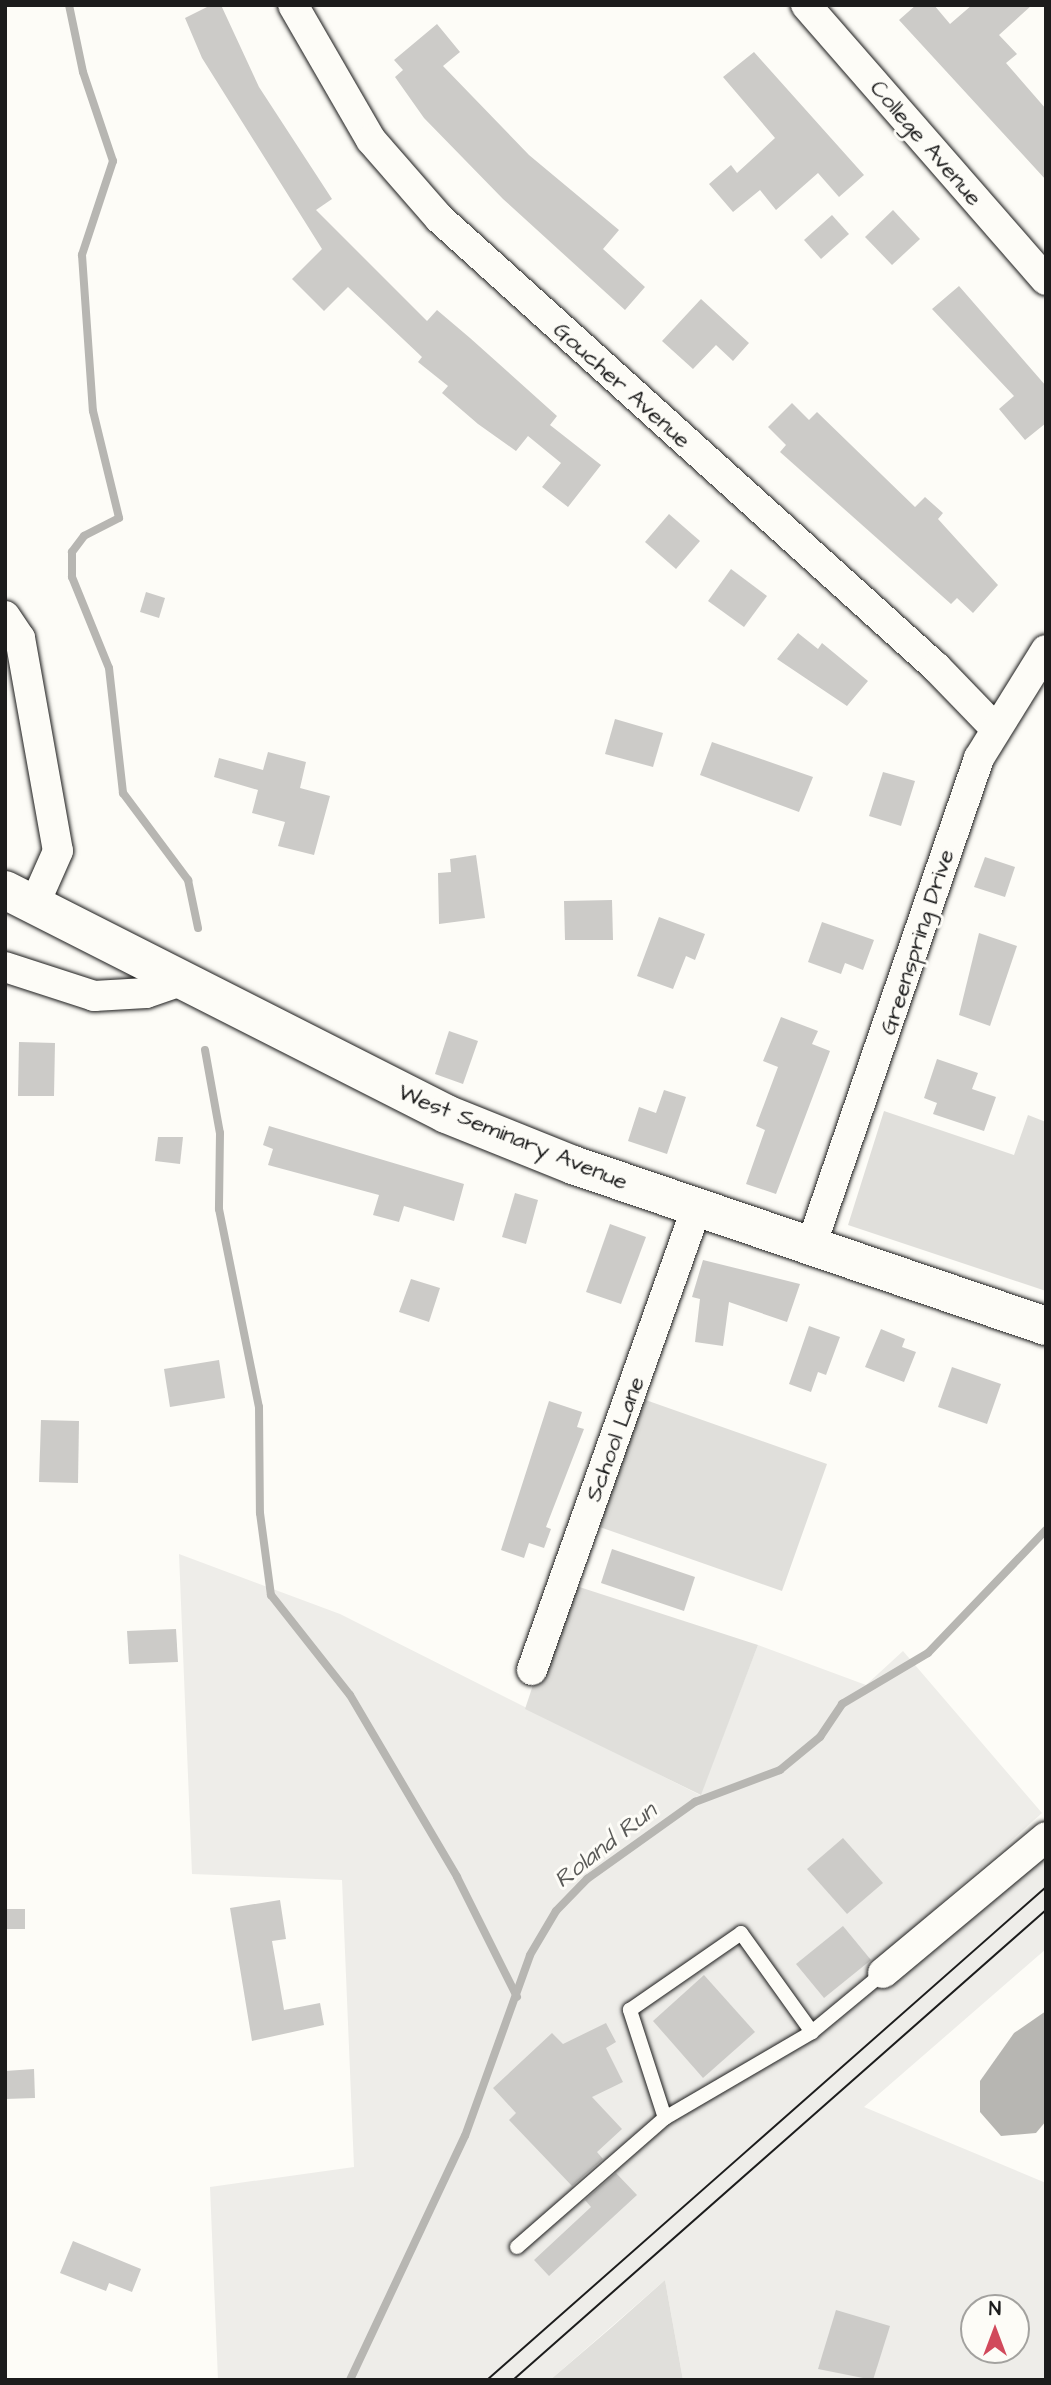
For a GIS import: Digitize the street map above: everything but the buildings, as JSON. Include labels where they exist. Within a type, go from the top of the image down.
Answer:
[{"type":"main road","name":"West Seminary Avenue","points":[[20,896],[446,1114],[698,1207],[1046,1326]]},
{"type":"street","name":"Goucher Avenue","points":[[293,5],[371,141],[439,218],[936,667],[995,728]]},
{"type":"street","name":"College Avenue","points":[[806,5],[1046,280]]},
{"type":"street","points":[[5,616],[20,638],[58,852],[20,896]]},
{"type":"street","name":"Greenspring Drive","points":[[811,1246],[970,784],[995,728],[1046,650]]},
{"type":"street","points":[[5,967],[94,996],[146,993],[183,980]]},
{"type":"street","name":"School Lane","points":[[532,1671],[698,1207]]},
{"type":"street","points":[[883,1973],[1046,1837]]},
{"type":"lane","points":[[665,2118],[630,2010],[741,1933],[812,2032]]},
{"type":"lane","points":[[517,2247],[665,2118],[812,2032],[883,1973]]},
{"type":"shaded area","points":[[884,1111],[1014,1155],[1028,1115],[1046,1122],[1046,1291],[848,1225]]},
{"type":"shaded area","points":[[640,1398],[827,1464],[782,1591],[594,1525]]},
{"type":"shaded area","points":[[179,1554],[340,1614],[700,1795],[758,1645],[866,1685],[903,1651],[1042,1813],[872,1965],[1046,1843],[1046,1949],[864,2107],[1046,2183],[1046,2380],[683,2380],[665,2280],[550,2380],[218,2380],[210,2187],[354,2167],[342,1880],[192,1874]]},
{"type":"shaded area","points":[[567,1583],[758,1645],[701,1795],[525,1709]]},
{"type":"shaded area","points":[[1046,2011],[1046,2121],[1036,2133],[1001,2136],[980,2112],[980,2081],[1014,2033]]},
{"type":"shaded area","points":[[665,2280],[683,2380],[550,2380],[612,2327]]},
{"type":"waterway","points":[[69,5],[83,72],[113,161],[82,255],[93,411],[119,518],[84,536],[72,552],[72,577],[109,668],[123,793],[188,880],[198,928]]},
{"type":"waterway","points":[[205,1050],[220,1133],[219,1209],[259,1407],[260,1513],[271,1595],[350,1695],[457,1877],[517,1997]]},
{"type":"waterway","name":"Roland Run","points":[[350,2380],[465,2136],[530,1955],[556,1911],[587,1879],[695,1802],[780,1770],[820,1737],[842,1704],[928,1653],[1046,1530]]},
{"type":"tram line","points":[[487,2380],[1046,1887]]},
{"type":"tram line","points":[[513,2380],[1046,1910]]}]
